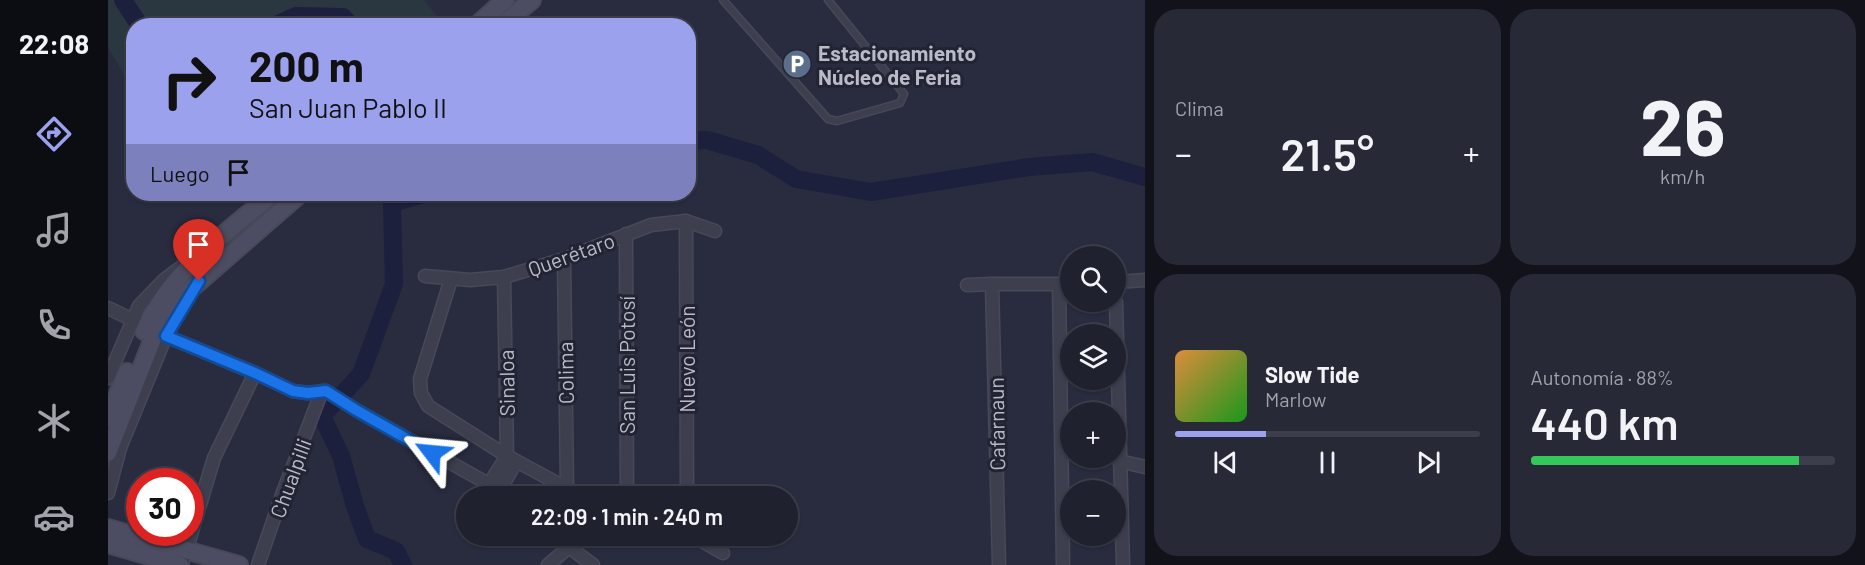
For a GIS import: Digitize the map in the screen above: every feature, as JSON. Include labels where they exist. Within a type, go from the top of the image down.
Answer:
[{"type":"main road","points":[[485,18],[505,0]]},
{"type":"main road","points":[[511,18],[532,0]]},
{"type":"main road","points":[[108,418],[164,297],[204,251],[265,201]]},
{"type":"main road","points":[[108,453],[150,329],[199,281],[292,201]]},
{"type":"main road","points":[[108,528],[183,560]]},
{"type":"main road","points":[[108,544],[183,560],[239,565]]},
{"type":"street","name":"Querétaro","points":[[425,276],[482,280],[504,277],[564,259],[651,225],[686,221],[715,231]]},
{"type":"street","name":"Nuevo León","points":[[686,221],[687,486]]},
{"type":"street","name":"San Luis Potosí","points":[[626,234],[627,486]]},
{"type":"street","points":[[108,493],[150,329],[147,308],[167,280],[204,251]]},
{"type":"street","name":"Colima","points":[[564,259],[567,486]]},
{"type":"street","name":"Sinaloa","points":[[504,277],[512,459]]},
{"type":"street","points":[[451,279],[420,379],[421,393],[428,406],[512,459],[563,486]]},
{"type":"street","points":[[1126,281],[1145,280]]},
{"type":"street","name":"Cafarnaun","points":[[992,284],[999,565]]},
{"type":"street","points":[[967,285],[1060,284]]},
{"type":"street","points":[[108,308],[150,329],[293,391],[308,393],[324,391],[493,486]]},
{"type":"street","points":[[1063,565],[1065,312]]},
{"type":"street","points":[[1116,312],[1118,402]]},
{"type":"street","points":[[108,378],[150,329]]},
{"type":"street","points":[[183,560],[214,458],[255,373]]},
{"type":"street","name":"Chualpilli","points":[[258,565],[283,492],[324,391]]},
{"type":"street","points":[[502,486],[512,459]]},
{"type":"street","points":[[1126,463],[1145,467]]},
{"type":"street","points":[[1119,468],[1123,565]]},
{"type":"street","points":[[548,565],[564,546]]},
{"type":"street","points":[[573,546],[593,565]]},
{"type":"street","points":[[711,546],[723,553]]},
{"type":"lane","points":[[723,0],[828,119],[837,121],[900,103],[904,94],[828,0]]},
{"type":"shaded area","points":[[108,0],[424,0],[438,18],[126,18],[126,78],[108,47]]},
{"type":"waterway","points":[[123,0],[135,18]]},
{"type":"waterway","points":[[292,18],[296,16],[344,18]]},
{"type":"waterway","points":[[696,141],[707,140],[758,155],[796,179],[871,192],[1029,167],[1092,162],[1145,177]]},
{"type":"waterway","points":[[399,201],[392,203],[394,284],[361,374],[322,416],[341,456],[367,539],[396,551],[403,565]]},
{"type":"place","name":"Estacionamiento Núcleo de Feria","points":[[797,64]]},
{"type":"route","points":[[199,281],[166,336],[293,391],[308,393],[326,391],[432,453]]}]
